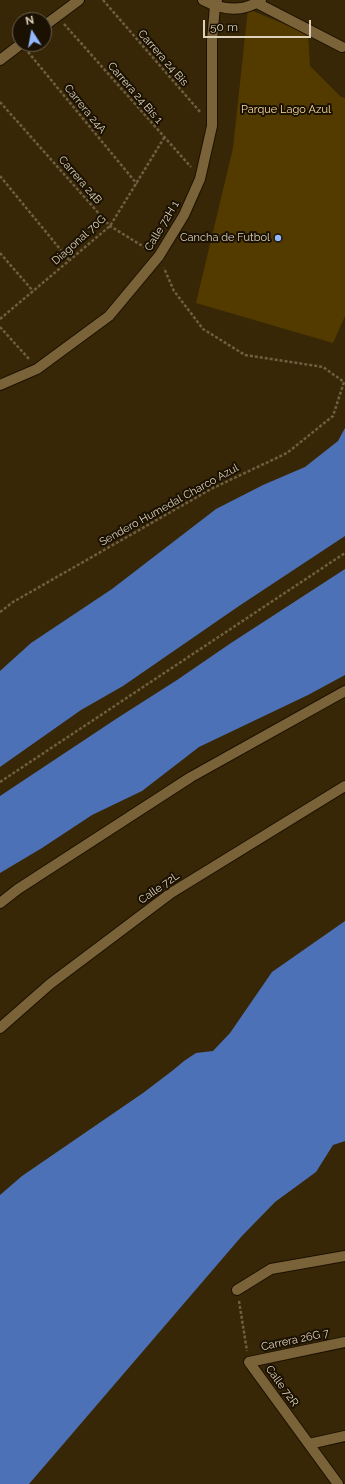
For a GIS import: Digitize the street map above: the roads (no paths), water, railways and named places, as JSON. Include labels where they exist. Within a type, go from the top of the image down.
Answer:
[{"type":"street","points":[[52,20],[79,0]]},
{"type":"street","points":[[203,0],[216,3],[231,10],[244,8],[259,1],[342,47]]},
{"type":"street","name":"Calle 72H 1","points":[[0,385],[37,369],[109,316],[159,256],[184,215],[200,179],[212,126],[212,40],[216,3]]},
{"type":"street","points":[[0,60],[14,52]]},
{"type":"street","points":[[0,903],[18,888],[191,777],[345,691]]},
{"type":"street","name":"Calle 72L","points":[[0,1028],[50,984],[171,893],[345,786]]},
{"type":"street","points":[[237,1290],[271,1269],[345,1256]]},
{"type":"street","name":"Carrera 26G 7","points":[[249,1362],[345,1342]]},
{"type":"street","name":"Calle 72R","points":[[249,1362],[338,1484]]},
{"type":"street","points":[[309,1444],[345,1436]]},
{"type":"water","points":[[345,428],[345,536],[239,606],[123,686],[81,710],[0,767],[0,671],[31,643],[112,589],[216,509],[263,485],[305,467],[338,441]]},
{"type":"water","points":[[345,569],[345,675],[308,695],[199,747],[142,791],[92,815],[42,848],[0,873],[0,796]]},
{"type":"water","points":[[345,921],[345,1141],[333,1145],[316,1172],[275,1202],[241,1237],[29,1484],[0,1484],[0,1195],[22,1176],[143,1093],[184,1061],[196,1053],[213,1051],[230,1033],[272,972]]},
{"type":"place","name":"Cancha de Futbol","points":[[278,238]]},
{"type":"park label","name":"Parque Lago Azul","points":[[286,110]]}]
